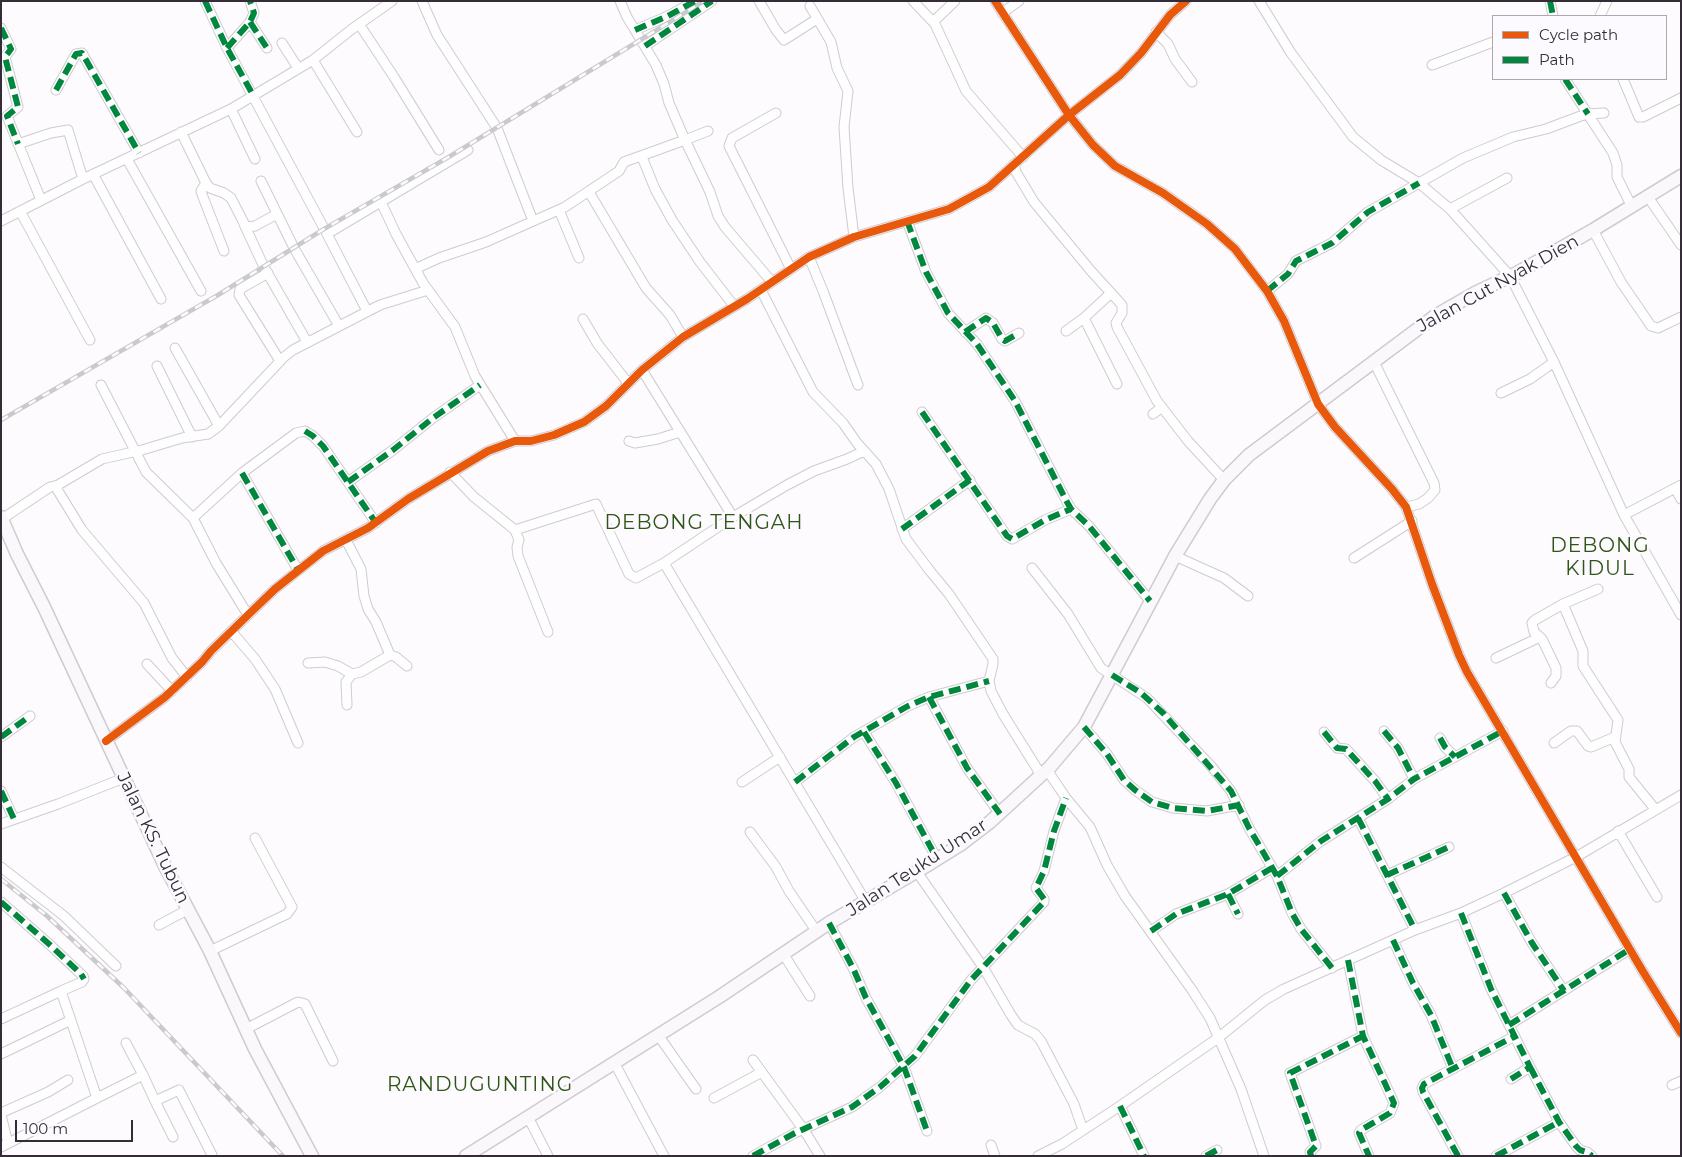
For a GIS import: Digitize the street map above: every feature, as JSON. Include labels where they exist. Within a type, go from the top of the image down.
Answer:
[{"type":"main road","name":"Jalan Cut Nyak Dien","points":[[1210,499],[1224,480],[1256,449],[1412,332],[1474,293],[1510,276],[1593,230],[1681,176]]},
{"type":"main road","name":"Jalan Teuku Umar","points":[[466,1156],[658,1035],[829,923],[937,860],[1000,814],[1044,773],[1070,746],[1084,727],[1150,601],[1210,499]]},
{"type":"main road","name":"Jalan KS. Tubun","points":[[2,518],[17,554],[44,607],[187,910],[210,951],[246,1029],[312,1156]]},
{"type":"street","points":[[205,1],[227,48],[327,234],[366,312]]},
{"type":"street","points":[[227,48],[250,22],[254,13],[250,1]]},
{"type":"street","points":[[1,221],[93,174],[231,110],[312,60],[392,1]]},
{"type":"street","points":[[422,1],[438,35],[497,128],[533,221]]},
{"type":"street","points":[[620,1],[656,65],[669,103],[710,192],[718,216],[725,227],[772,282]]},
{"type":"street","points":[[635,30],[668,16],[694,1]]},
{"type":"street","points":[[645,46],[712,1]]},
{"type":"street","points":[[759,1],[784,40],[817,19]]},
{"type":"street","points":[[913,1],[933,22],[966,91],[1023,157]]},
{"type":"street","points":[[933,22],[955,1]]},
{"type":"street","points":[[995,1],[1069,115],[1093,145],[1115,166],[1163,194],[1207,224],[1235,249],[1267,291],[1284,321],[1318,404],[1406,507],[1459,655],[1630,949],[1681,1032]]},
{"type":"street","points":[[1002,13],[1019,1]]},
{"type":"street","points":[[106,741],[172,691],[248,615],[298,570],[323,551],[376,523],[408,499],[450,472],[488,451],[515,441],[531,441],[576,427],[606,406],[642,370],[684,336],[761,290],[809,256],[854,238],[959,204],[989,186],[1069,115],[1120,75],[1174,11],[1186,1]]},
{"type":"street","points":[[1259,1],[1291,53],[1352,137],[1381,160],[1419,183],[1450,209],[1510,276],[1554,362],[1624,515],[1681,615]]},
{"type":"street","points":[[1550,1],[1553,15]]},
{"type":"street","points":[[1600,15],[1607,1]]},
{"type":"street","points":[[810,6],[830,42],[837,68],[848,91],[844,127],[854,238]]},
{"type":"street","points":[[250,22],[267,48]]},
{"type":"street","points":[[359,24],[439,150]]},
{"type":"street","points":[[1,28],[11,49],[4,57],[18,107],[7,116],[41,200]]},
{"type":"street","points":[[1156,32],[1168,44],[1175,59],[1192,82]]},
{"type":"street","points":[[1432,65],[1492,42]]},
{"type":"street","points":[[282,43],[298,68]]},
{"type":"street","points":[[56,90],[76,54],[82,53],[139,153]]},
{"type":"street","points":[[312,60],[358,132]]},
{"type":"street","points":[[1566,80],[1614,152],[1617,165],[1616,177],[1632,207]]},
{"type":"street","points":[[1623,80],[1639,117],[1643,117],[1681,98]]},
{"type":"street","points":[[231,110],[255,160]]},
{"type":"street","points":[[776,113],[732,138],[730,146],[791,269]]},
{"type":"street","points":[[1267,291],[1288,274],[1296,261],[1332,243],[1368,212],[1463,158],[1495,143],[1546,129],[1588,114],[1604,113]]},
{"type":"street","points":[[18,144],[51,133],[68,130],[83,179]]},
{"type":"street","points":[[415,269],[439,258],[486,242],[559,210],[620,171],[624,162],[642,157],[652,151],[708,131]]},
{"type":"street","points":[[181,132],[206,183],[210,188],[224,193],[230,198],[268,273],[307,342]]},
{"type":"street","points":[[327,234],[468,150]]},
{"type":"street","points":[[642,157],[655,189],[672,220],[700,262],[734,306]]},
{"type":"street","points":[[127,159],[201,291]]},
{"type":"street","points":[[1014,164],[1016,172],[1034,202],[1091,272],[1120,302],[1123,309],[1116,327],[1162,407],[1188,441],[1224,480]]},
{"type":"street","points":[[93,174],[161,299]]},
{"type":"street","points":[[1450,209],[1508,178]]},
{"type":"street","points":[[262,181],[294,248],[339,326]]},
{"type":"street","points":[[206,183],[201,191],[202,197],[224,251]]},
{"type":"street","points":[[589,192],[646,288],[670,315],[684,336]]},
{"type":"street","points":[[1648,196],[1681,245]]},
{"type":"street","points":[[381,202],[415,269],[455,327],[480,385],[515,441]]},
{"type":"street","points":[[559,210],[579,258]]},
{"type":"street","points":[[20,211],[90,340]]},
{"type":"street","points":[[244,224],[246,227],[254,226],[277,214]]},
{"type":"street","points":[[907,221],[926,272],[948,313],[977,344],[1015,401],[1071,509],[1089,526],[1150,601]]},
{"type":"street","points":[[1593,230],[1621,282],[1651,326],[1658,328],[1681,317]]},
{"type":"street","points":[[809,256],[858,385]]},
{"type":"street","points":[[268,273],[240,289],[238,295],[280,361]]},
{"type":"street","points":[[2,518],[102,459],[208,434],[219,426],[280,361],[293,350],[380,305],[428,290]]},
{"type":"street","points":[[761,290],[813,392],[843,423],[876,464],[889,489],[902,529],[914,551],[949,594],[993,660],[990,681],[991,691],[1003,714],[1044,773],[1090,827],[1107,865],[1125,896],[1210,1018],[1241,1089],[1264,1156]]},
{"type":"street","points":[[1066,331],[1084,318],[1111,293]]},
{"type":"street","points":[[965,332],[986,318],[993,323],[1005,341],[1019,333]]},
{"type":"street","points":[[1084,318],[1117,384]]},
{"type":"street","points":[[583,319],[597,343],[628,383]]},
{"type":"street","points":[[175,348],[219,426]]},
{"type":"street","points":[[1374,362],[1434,483],[1435,490],[1428,498],[1419,504],[1406,507]]},
{"type":"street","points":[[1501,393],[1530,378],[1554,362]]},
{"type":"street","points":[[157,366],[192,437]]},
{"type":"street","points":[[642,370],[733,517]]},
{"type":"street","points":[[101,385],[146,472],[193,518],[216,563],[248,615]]},
{"type":"street","points":[[348,482],[480,385]]},
{"type":"street","points":[[1153,414],[1162,407]]},
{"type":"street","points":[[922,412],[1007,536],[1012,540],[1045,520],[1071,509]]},
{"type":"street","points":[[193,518],[242,473],[296,433],[305,431],[323,446],[376,523]]},
{"type":"street","points":[[629,441],[658,439],[680,432]]},
{"type":"street","points":[[515,530],[594,504],[629,574],[636,578],[664,563],[733,517],[807,475],[864,451]]},
{"type":"street","points":[[450,472],[474,497],[515,530],[519,540],[517,547],[518,556],[548,632]]},
{"type":"street","points":[[242,473],[298,570]]},
{"type":"street","points":[[902,529],[970,480]]},
{"type":"street","points":[[55,486],[82,530],[144,602],[172,658],[187,677]]},
{"type":"street","points":[[1624,515],[1678,487],[1681,499]]},
{"type":"street","points":[[1354,558],[1412,521]]},
{"type":"street","points":[[346,540],[361,569],[364,596],[368,609],[376,622],[390,655],[396,657],[407,666]]},
{"type":"street","points":[[1175,556],[1224,578],[1248,596]]},
{"type":"street","points":[[664,563],[866,902]]},
{"type":"street","points":[[1032,568],[1068,614],[1101,668],[1141,694],[1163,713],[1231,791],[1239,804],[1249,828],[1275,872],[1301,930],[1332,968]]},
{"type":"street","points":[[1551,683],[1556,676],[1556,668],[1540,636],[1534,632],[1532,623],[1563,604],[1598,589]]},
{"type":"street","points":[[1563,604],[1583,651],[1583,666],[1618,720],[1615,737],[1616,746],[1629,769],[1631,780],[1655,809]]},
{"type":"street","points":[[232,632],[255,659],[275,689],[298,743]]},
{"type":"street","points":[[1496,658],[1540,636]]},
{"type":"street","points":[[347,705],[346,682],[352,674],[361,672],[390,655]]},
{"type":"street","points":[[308,663],[325,662],[338,666],[352,674]]},
{"type":"street","points":[[147,664],[172,691]]},
{"type":"street","points":[[795,782],[842,745],[908,706],[930,697],[990,681]]},
{"type":"street","points":[[930,697],[967,768],[1000,814]]},
{"type":"street","points":[[1,737],[30,716]]},
{"type":"street","points":[[1084,727],[1107,754],[1124,780],[1152,802],[1173,808],[1208,812],[1239,804]]},
{"type":"street","points":[[1384,731],[1398,748],[1414,779]]},
{"type":"street","points":[[1151,931],[1176,914],[1228,894],[1275,872],[1388,799],[1414,779],[1503,731]]},
{"type":"street","points":[[1554,743],[1571,731],[1577,731],[1588,746],[1591,747],[1615,737]]},
{"type":"street","points":[[864,732],[896,783],[937,860]]},
{"type":"street","points":[[1324,732],[1337,748],[1346,749],[1375,780],[1388,799]]},
{"type":"street","points":[[1440,738],[1444,746],[1455,756]]},
{"type":"street","points":[[742,782],[780,757]]},
{"type":"street","points":[[1,824],[124,778]]},
{"type":"street","points":[[1,791],[14,819]]},
{"type":"street","points":[[1038,1156],[1062,1144],[1120,1106],[1218,1038],[1265,1000],[1284,989],[1415,930],[1461,913],[1504,893],[1576,857],[1681,795]]},
{"type":"street","points":[[753,1156],[852,1107],[880,1087],[915,1056],[971,980],[1044,902],[1036,888],[1044,871],[1054,831],[1066,798]]},
{"type":"street","points":[[1358,818],[1415,930]]},
{"type":"street","points":[[750,832],[776,867],[789,891],[817,932]]},
{"type":"street","points":[[1618,832],[1658,897]]},
{"type":"street","points":[[210,951],[287,914],[292,907],[255,838]]},
{"type":"street","points":[[1387,875],[1449,847]]},
{"type":"street","points":[[1,867],[64,916],[116,966]]},
{"type":"street","points":[[917,872],[983,967],[1018,1024],[1035,1034],[1041,1041],[1074,1104],[1083,1130]]},
{"type":"street","points":[[1504,893],[1532,943],[1564,991]]},
{"type":"street","points":[[1228,894],[1238,914]]},
{"type":"street","points":[[1,902],[50,944],[84,979],[82,982],[1,1019]]},
{"type":"street","points":[[158,925],[187,910]]},
{"type":"street","points":[[1461,913],[1491,988],[1559,1122],[1578,1148],[1592,1156]]},
{"type":"street","points":[[829,923],[866,998],[904,1067],[927,1131]]},
{"type":"street","points":[[1393,940],[1413,983],[1431,1015],[1453,1069]]},
{"type":"street","points":[[1509,1025],[1630,949]]},
{"type":"street","points":[[784,954],[810,996]]},
{"type":"street","points":[[1348,960],[1363,1036],[1394,1103],[1390,1113],[1360,1130],[1359,1133],[1370,1156]]},
{"type":"street","points":[[61,991],[97,1098]]},
{"type":"street","points":[[246,1029],[298,1002],[305,1004],[333,1061]]},
{"type":"street","points":[[1,1054],[71,1020]]},
{"type":"street","points":[[658,1035],[696,1089]]},
{"type":"street","points":[[1311,1156],[1310,1152],[1316,1146],[1290,1073],[1363,1036]]},
{"type":"street","points":[[1458,1156],[1422,1088],[1424,1084],[1515,1036]]},
{"type":"street","points":[[126,1043],[144,1075],[173,1138]]},
{"type":"street","points":[[753,1060],[804,1130],[820,1156]]},
{"type":"street","points":[[614,1062],[664,1156]]},
{"type":"street","points":[[1511,1079],[1530,1067]]},
{"type":"street","points":[[714,1098],[762,1072]]},
{"type":"street","points":[[68,1080],[48,1092],[1,1114],[5,1145],[144,1075]]},
{"type":"street","points":[[1672,1086],[1681,1080]]},
{"type":"street","points":[[155,1101],[179,1090],[212,1155]]},
{"type":"street","points":[[1120,1106],[1144,1156]]},
{"type":"street","points":[[528,1117],[548,1156]]},
{"type":"street","points":[[1496,1156],[1559,1122]]},
{"type":"street","points":[[991,1145],[995,1156]]},
{"type":"street","points":[[1206,1156],[1216,1150]]},
{"type":"railway","points":[[1,420],[218,295],[324,229],[447,158],[704,1]]},
{"type":"railway","points":[[1,879],[47,916],[124,988],[283,1156]]},
{"type":"marked path","points":[[205,1],[227,48],[253,95]]},
{"type":"marked path","points":[[227,48],[250,22],[254,13],[250,1]]},
{"type":"marked path","points":[[635,30],[668,16],[695,1]]},
{"type":"marked path","points":[[645,46],[712,1]]},
{"type":"marked path","points":[[1550,1],[1553,15]]},
{"type":"marked path","points":[[250,22],[267,48]]},
{"type":"marked path","points":[[1,28],[11,49],[5,57],[18,107],[7,116],[18,144]]},
{"type":"marked path","points":[[56,90],[76,54],[82,53],[139,153]]},
{"type":"marked path","points":[[1566,80],[1588,114]]},
{"type":"marked path","points":[[1267,291],[1288,274],[1296,261],[1332,243],[1368,212],[1419,183]]},
{"type":"marked path","points":[[907,221],[926,272],[948,313],[977,344],[1015,401],[1071,509],[1089,526],[1150,601]]},
{"type":"marked path","points":[[965,332],[986,318],[993,323],[1005,341],[1019,333]]},
{"type":"marked path","points":[[348,482],[480,385]]},
{"type":"marked path","points":[[922,412],[1007,536],[1012,539],[1045,520],[1071,509]]},
{"type":"marked path","points":[[305,431],[323,446],[376,523]]},
{"type":"marked path","points":[[242,473],[298,570]]},
{"type":"marked path","points":[[902,529],[970,480]]},
{"type":"marked path","points":[[1112,675],[1141,693],[1163,713],[1231,791],[1249,828],[1277,876],[1292,913],[1301,929],[1332,968]]},
{"type":"marked path","points":[[795,782],[854,737],[908,706],[929,697],[989,681]]},
{"type":"marked path","points":[[929,697],[967,768],[1000,814]]},
{"type":"marked path","points":[[1,737],[30,716]]},
{"type":"marked path","points":[[1084,727],[1107,754],[1124,780],[1152,802],[1173,808],[1207,811],[1239,805]]},
{"type":"marked path","points":[[1384,731],[1398,748],[1414,779]]},
{"type":"marked path","points":[[1277,876],[1321,841],[1388,799],[1414,779],[1503,731]]},
{"type":"marked path","points":[[864,732],[896,783],[937,859]]},
{"type":"marked path","points":[[1324,732],[1337,748],[1346,749],[1375,781],[1388,799]]},
{"type":"marked path","points":[[1440,738],[1445,747],[1455,757]]},
{"type":"marked path","points":[[1,791],[14,819]]},
{"type":"marked path","points":[[753,1156],[795,1133],[852,1107],[880,1087],[915,1056],[971,980],[1044,902],[1036,888],[1044,871],[1054,831],[1066,798]]},
{"type":"marked path","points":[[1358,818],[1415,930]]},
{"type":"marked path","points":[[1387,875],[1449,847]]},
{"type":"marked path","points":[[1151,931],[1176,914],[1228,894],[1272,868]]},
{"type":"marked path","points":[[1504,893],[1532,943],[1564,991]]},
{"type":"marked path","points":[[1228,894],[1238,914]]},
{"type":"marked path","points":[[1,902],[49,944],[84,979]]},
{"type":"marked path","points":[[1461,913],[1491,989],[1530,1067],[1511,1079]]},
{"type":"marked path","points":[[829,923],[853,968],[866,998],[904,1067],[927,1131]]},
{"type":"marked path","points":[[1393,940],[1413,983],[1431,1015],[1453,1069]]},
{"type":"marked path","points":[[1509,1025],[1630,949]]},
{"type":"marked path","points":[[1348,960],[1363,1036],[1394,1103],[1390,1113],[1359,1133],[1369,1156]]},
{"type":"marked path","points":[[1311,1156],[1310,1152],[1316,1146],[1290,1073],[1363,1036]]},
{"type":"marked path","points":[[1458,1156],[1422,1088],[1424,1084],[1515,1036]]},
{"type":"marked path","points":[[1530,1067],[1559,1122],[1576,1146],[1592,1156]]},
{"type":"marked path","points":[[1120,1106],[1144,1156]]},
{"type":"marked path","points":[[1496,1156],[1559,1122]]},
{"type":"marked path","points":[[1206,1156],[1217,1150]]},
{"type":"cycle path","points":[[995,1],[1069,115],[1093,145],[1115,166],[1163,193],[1207,224],[1235,249],[1267,291],[1284,321],[1318,404],[1335,427],[1406,507],[1432,584],[1467,672],[1681,1033]]},
{"type":"cycle path","points":[[106,741],[165,697],[275,589],[323,551],[368,528],[408,499],[488,451],[515,441],[531,441],[554,435],[584,422],[606,406],[642,370],[683,337],[747,299],[809,257],[854,237],[949,209],[989,187],[1069,115],[1120,75],[1141,53],[1170,15],[1186,1]]},
{"type":"district","name":"DEBONG TENGAH","points":[[704,523]]},
{"type":"district","name":"DEBONG KIDUL","points":[[1600,558]]},
{"type":"district","name":"RANDUGUNTING","points":[[480,1085]]}]
